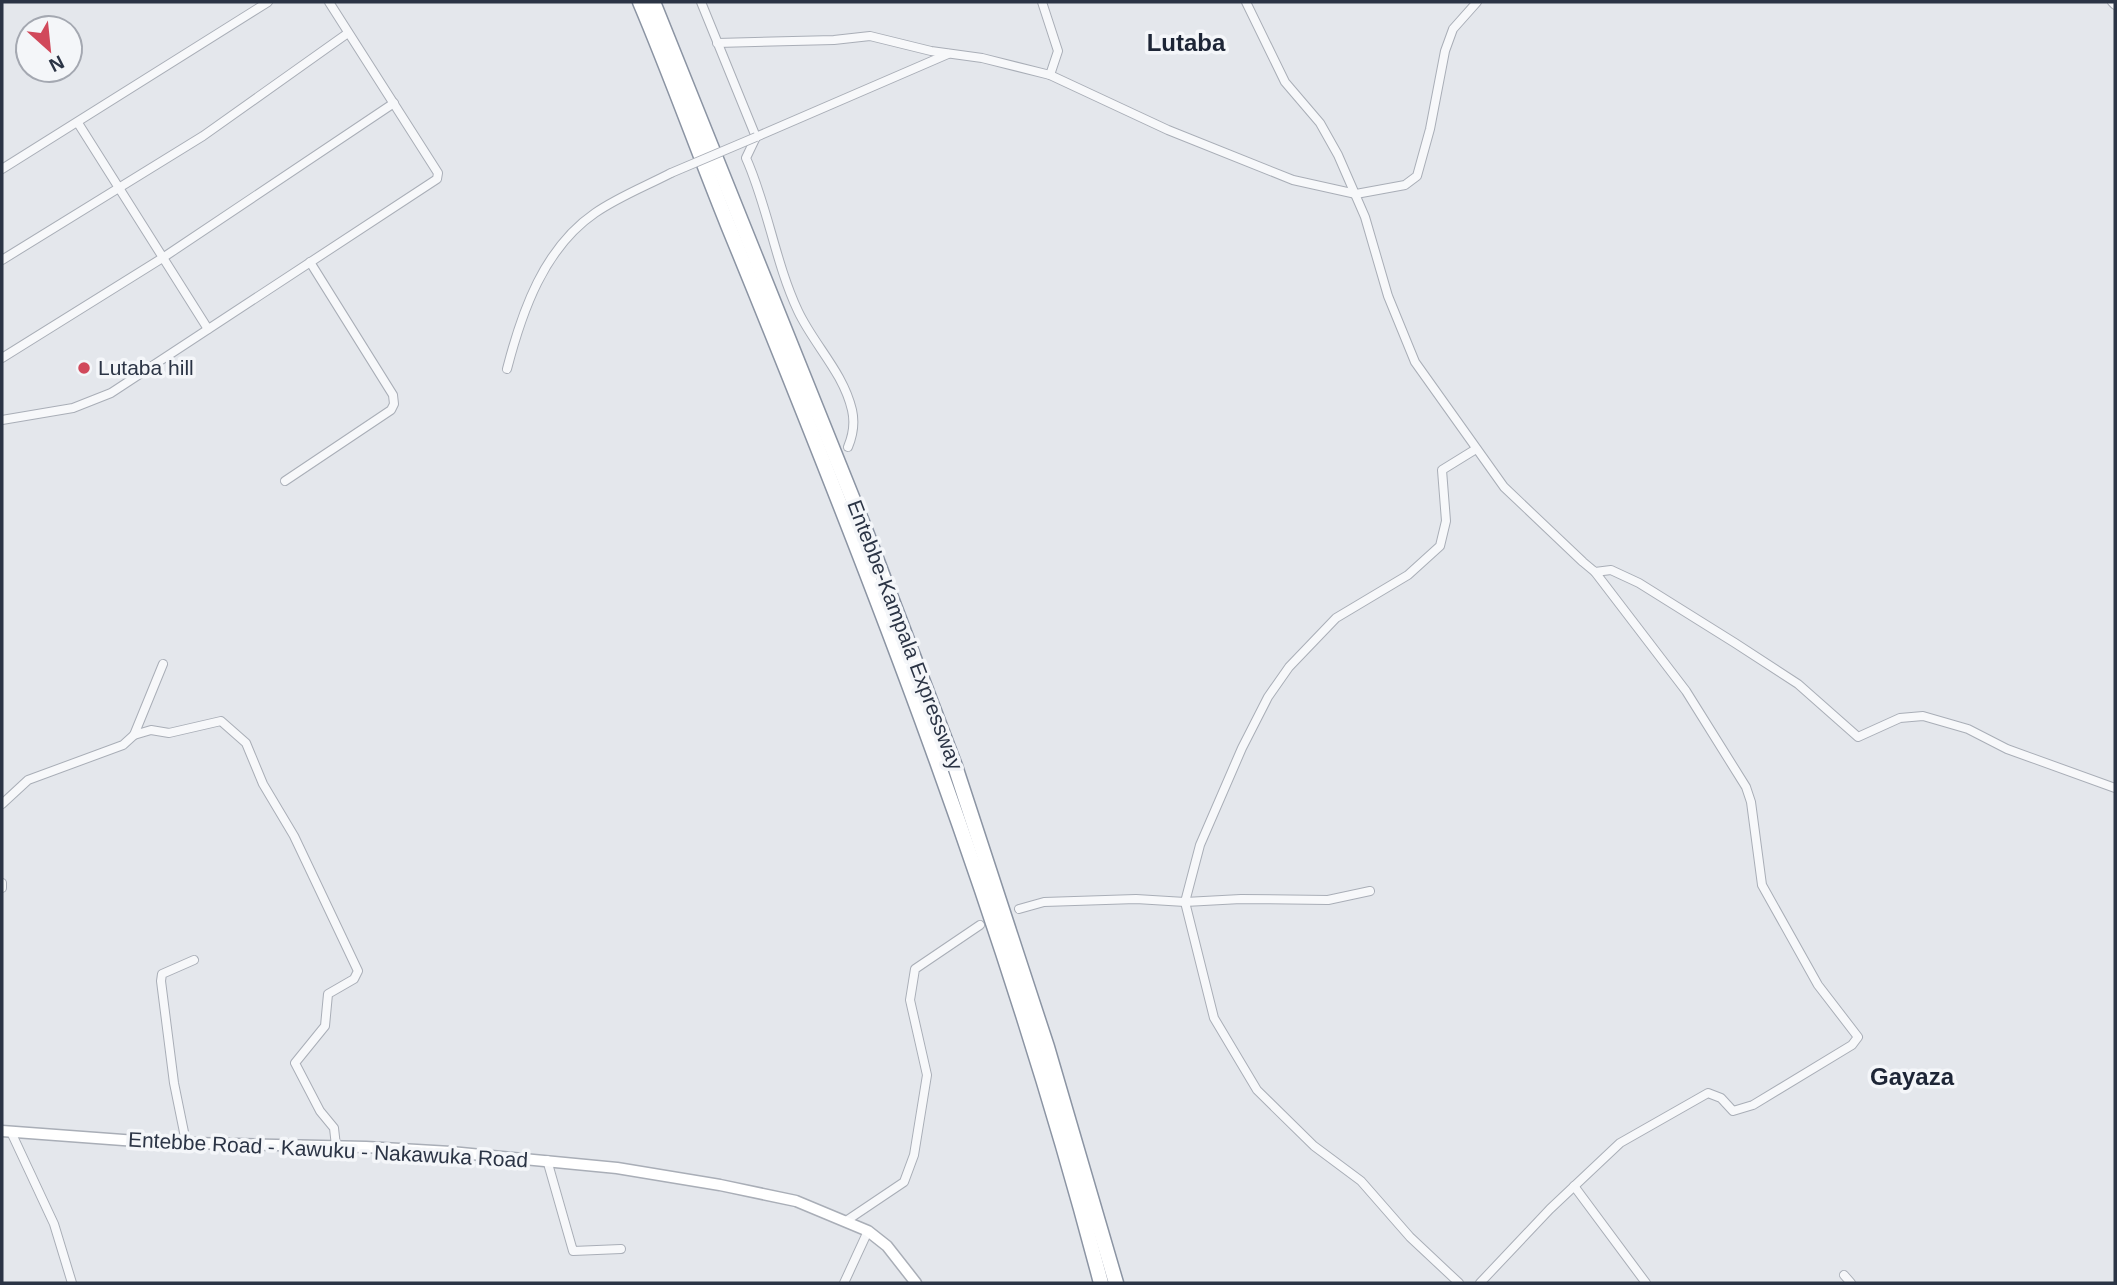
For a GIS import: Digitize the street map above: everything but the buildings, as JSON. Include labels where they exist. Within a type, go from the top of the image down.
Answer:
[{"type":"highway","name":"Entebbe-Kampala Expressway","points":[[640,2],[851,526],[931,739],[981,882],[1101,1283]]},
{"type":"highway","name":"Entebbe-Kampala Expressway","points":[[653,2],[866,531],[951,754],[1047,1047],[1116,1283]]},
{"type":"main road","name":"Entebbe Road - Kawuku - Nakawuka Road","points":[[7,1132],[186,1142],[336,1146],[547,1160],[617,1168],[796,1201],[868,1231],[887,1246],[916,1283]]},
{"type":"street","points":[[2,169],[268,2]]},
{"type":"street","points":[[2,420],[94,402],[437,179],[438,173],[329,2]]},
{"type":"street","points":[[701,2],[756,137],[746,158],[755,177],[783,275],[799,314],[834,368],[850,402],[854,423],[848,447]]},
{"type":"street","points":[[1042,2],[1058,51],[1050,75]]},
{"type":"street","points":[[1245,2],[1285,82],[1320,123],[1356,194],[1406,346],[1504,487],[1595,572],[1692,701],[1746,787],[1751,802],[1762,885],[1818,985],[1858,1037],[1832,1058],[1744,1110],[1733,1111],[1721,1098],[1708,1093],[1620,1143],[1574,1186],[1480,1283]]},
{"type":"street","points":[[717,43],[834,40],[870,36],[948,54],[982,58],[1050,75],[1168,130],[1293,180],[1356,194],[1405,185],[1417,176],[1430,129],[1445,51],[1453,29],[1477,2]]},
{"type":"street","points":[[2,260],[203,136],[348,33]]},
{"type":"street","points":[[507,369],[542,273],[567,238],[596,212],[671,173],[948,54]]},
{"type":"street","points":[[2,358],[164,257],[394,103]]},
{"type":"street","points":[[78,123],[208,329]]},
{"type":"street","points":[[285,481],[391,410],[394,404],[393,395],[310,262]]},
{"type":"street","points":[[1459,1283],[1410,1237],[1361,1181],[1314,1146],[1257,1090],[1214,1018],[1185,902],[1200,845],[1242,748],[1269,697],[1289,667],[1336,618],[1408,575],[1440,546],[1446,521],[1442,470],[1476,449]]},
{"type":"street","points":[[1595,572],[1611,570],[1623,575],[1735,643],[1798,684],[1858,737],[1900,718],[1923,716],[1968,729],[2007,749],[2115,788]]},
{"type":"street","points":[[2,804],[27,780],[124,745],[134,734],[163,664]]},
{"type":"street","points":[[134,734],[151,730],[169,733],[221,721],[229,726],[246,743],[263,784],[294,836],[358,971],[354,979],[328,993],[325,1026],[295,1063],[320,1111],[334,1128],[336,1146]]},
{"type":"street","points":[[2,883],[2,888]]},
{"type":"street","points":[[1019,909],[1044,902],[1185,902],[1241,898],[1328,900],[1370,891]]},
{"type":"street","points":[[846,1221],[904,1182],[914,1155],[927,1075],[910,1000],[915,969],[932,954],[980,925]]},
{"type":"street","points":[[186,1142],[174,1083],[161,981],[162,974],[168,969],[194,960]]},
{"type":"street","points":[[7,1132],[54,1224],[72,1283]]},
{"type":"street","points":[[547,1160],[573,1251],[621,1249]]},
{"type":"street","points":[[1574,1186],[1646,1283]]},
{"type":"street","points":[[844,1283],[868,1231]]},
{"type":"street","points":[[1844,1275],[1851,1283]]},
{"type":"place","name":"Lutaba hill","points":[[84,368]]},
{"type":"district","name":"Lutaba","points":[[1186,43]]},
{"type":"district","name":"Gayaza","points":[[1912,1077]]}]
